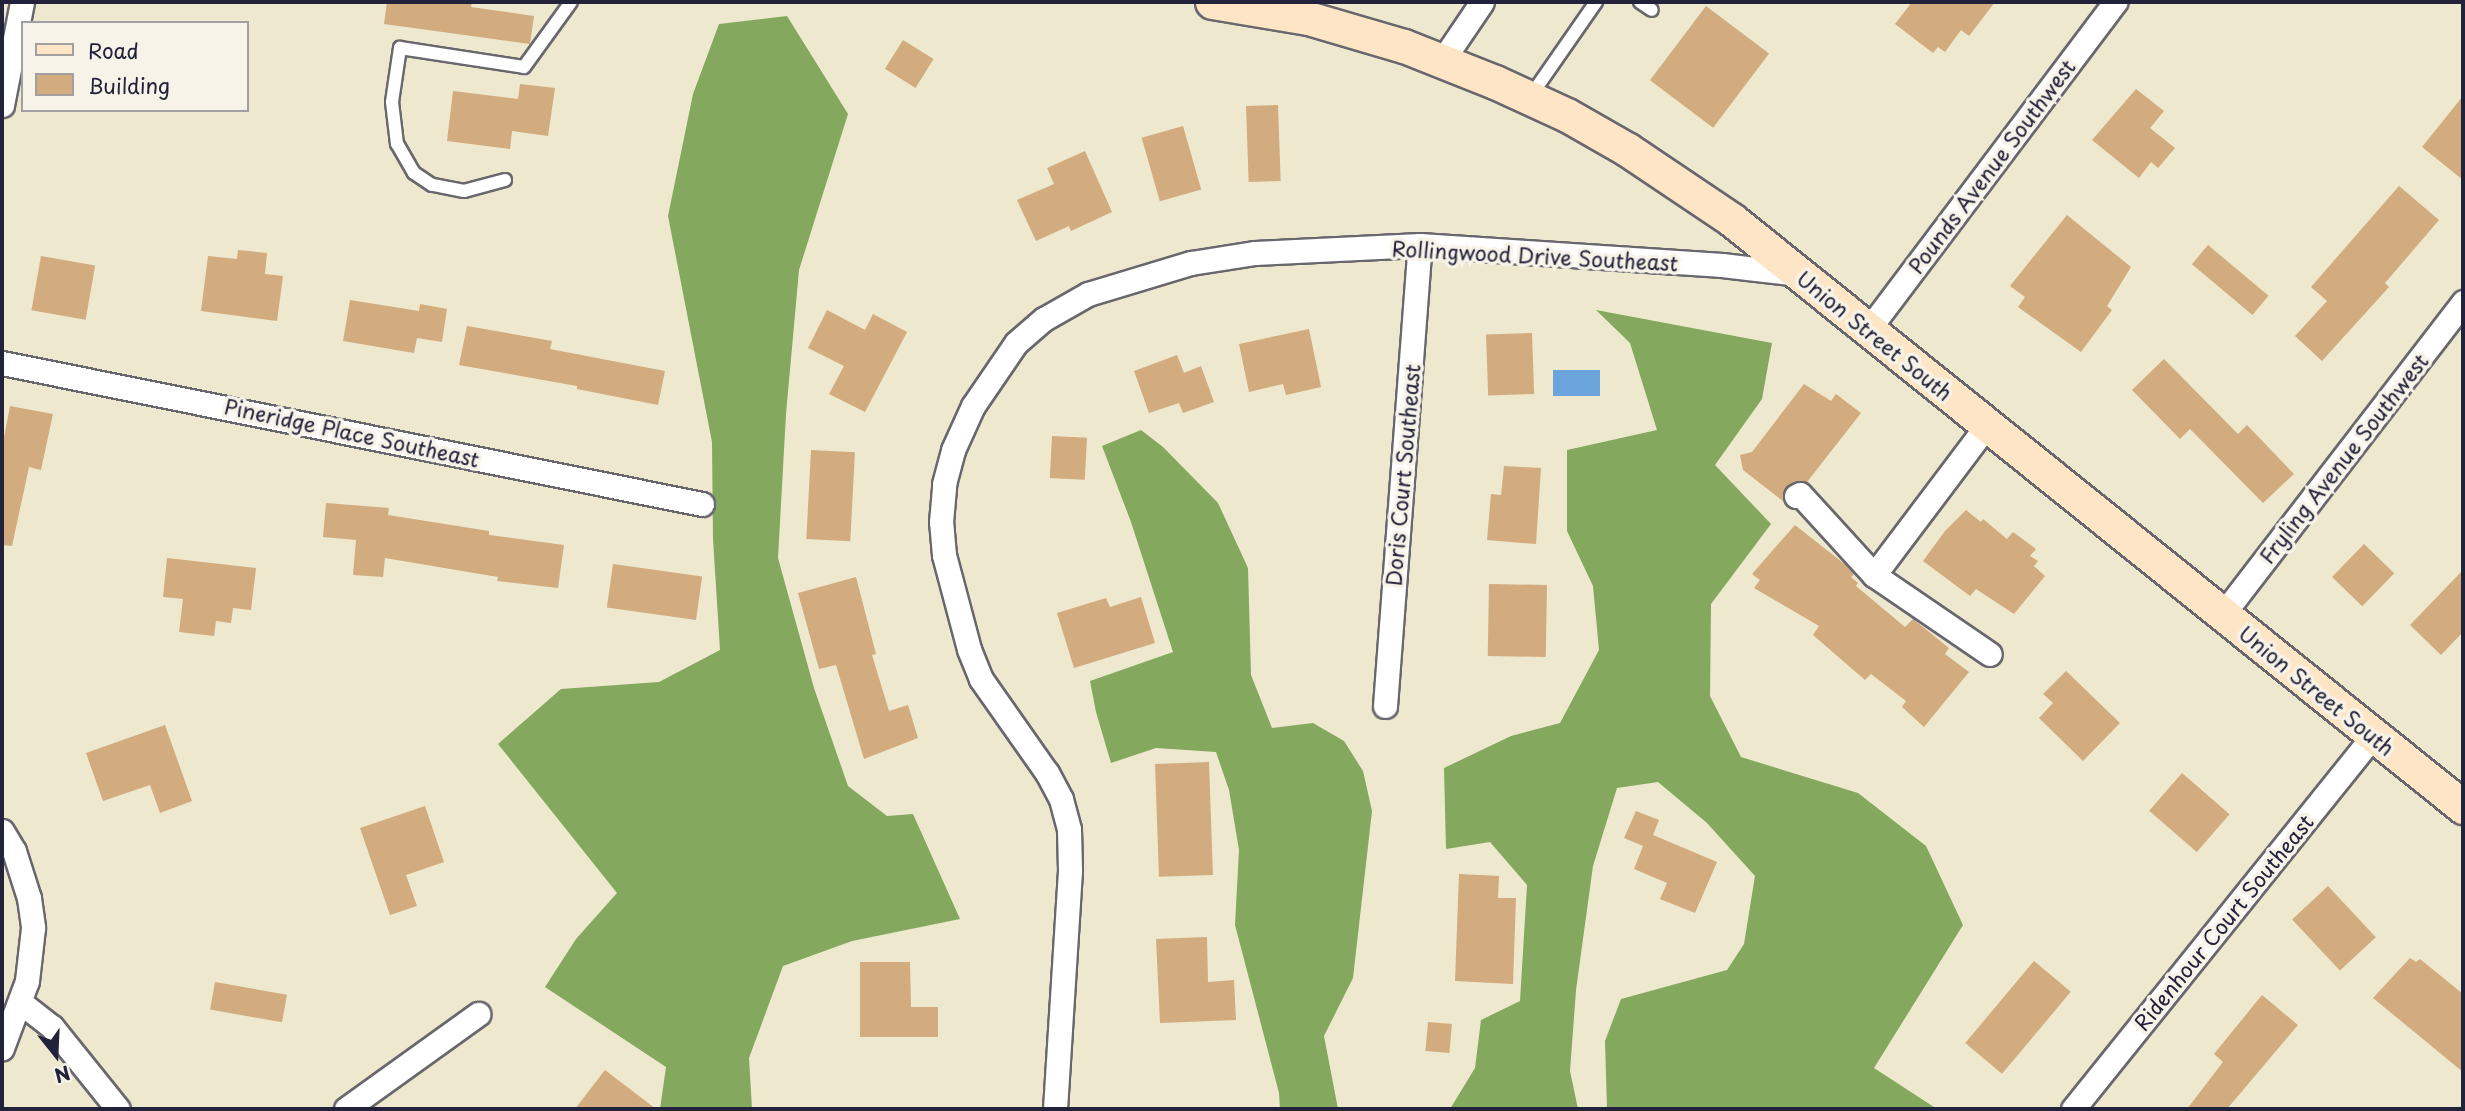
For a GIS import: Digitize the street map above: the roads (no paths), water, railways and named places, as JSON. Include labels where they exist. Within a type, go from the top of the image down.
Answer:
[{"type":"main road","name":"Union Street South","points":[[1212,2],[1308,19],[1404,46],[1529,98],[1628,150],[1732,220],[2463,807]]},
{"type":"street","points":[[2,105],[22,2]]},
{"type":"street","points":[[1442,61],[1482,2]]},
{"type":"street","name":"Pounds Avenue Southwest","points":[[1868,330],[2115,2]]},
{"type":"street","name":"Rollingwood Drive Southeast","points":[[1055,1109],[1070,870],[1069,829],[1061,799],[1047,773],[981,679],[969,649],[944,555],[941,522],[944,484],[953,450],[972,406],[1016,343],[1044,319],[1088,294],[1191,263],[1255,253],[1420,245],[1729,265],[1799,274]]},
{"type":"street","name":"Doris Court Southeast","points":[[1385,706],[1420,245]]},
{"type":"street","name":"Fryling Avenue Southwest","points":[[2223,614],[2463,302]]},
{"type":"street","name":"Pineridge Place Southeast","points":[[2,363],[702,504]]},
{"type":"street","points":[[1874,575],[1987,425]]},
{"type":"street","points":[[1796,496],[1800,494],[1874,575],[1990,654]]},
{"type":"street","name":"Ridenhour Court Southeast","points":[[2073,1109],[2374,735]]},
{"type":"street","points":[[2,831],[14,851],[29,898],[33,928],[27,981],[2,1048]]},
{"type":"street","points":[[20,1002],[51,1027],[118,1109]]},
{"type":"street","points":[[346,1109],[478,1014]]},
{"type":"lane","points":[[505,180],[464,191],[432,185],[414,173],[397,144],[392,102],[400,48],[524,67],[571,2]]},
{"type":"lane","points":[[1529,98],[1596,2]]},
{"type":"lane","points":[[1640,2],[1652,10]]},
{"type":"water","points":[[1553,370],[1600,370],[1600,396],[1553,396]]}]
